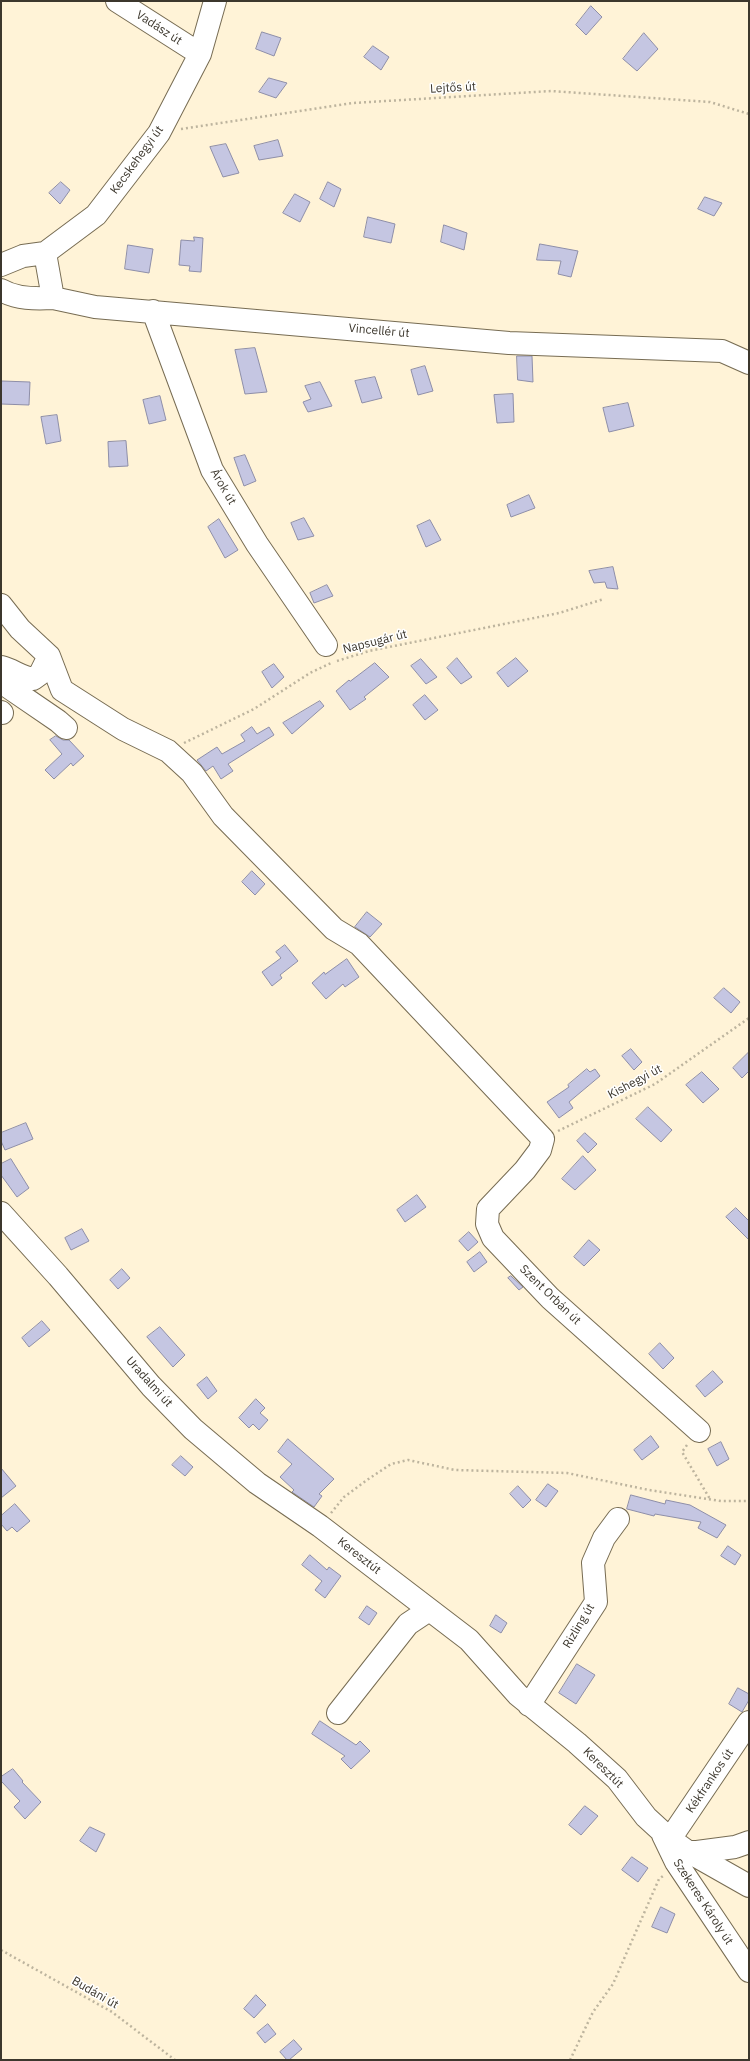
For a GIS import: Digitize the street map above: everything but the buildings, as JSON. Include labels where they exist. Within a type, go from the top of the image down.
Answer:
[{"type":"street","name":"Vadász út","points":[[117,1],[200,54]]},
{"type":"street","name":"Kecskehegyi út","points":[[46,253],[96,215],[158,133],[200,54],[215,1]]},
{"type":"street","points":[[1,265],[23,256],[46,253],[53,298]]},
{"type":"street","name":"Vincellér út","points":[[1,290],[6,293],[33,298],[53,298],[95,306],[510,343],[722,351],[749,363]]},
{"type":"street","name":"Árok út","points":[[153,311],[212,470],[257,544],[326,645]]},
{"type":"street","points":[[1,605],[20,629],[49,656],[62,690],[123,729],[168,751],[192,773],[222,816],[334,929],[360,944],[543,1138]]},
{"type":"street","points":[[1,667],[12,670],[22,677],[33,679],[40,674],[49,656]]},
{"type":"street","points":[[1,682],[66,728]]},
{"type":"street","name":"Szent Orbán út","points":[[543,1138],[540,1150],[525,1170],[488,1209],[486,1224],[493,1238],[550,1298],[699,1431]]},
{"type":"street","name":"Uradalmi út","points":[[1,1214],[58,1276],[151,1386],[189,1424],[257,1483],[320,1526]]},
{"type":"street","name":"Rizling út","points":[[529,1705],[596,1602],[593,1563],[604,1538],[618,1520]]},
{"type":"street","name":"Keresztút","points":[[320,1526],[469,1640],[498,1674],[529,1705],[577,1742],[617,1779],[646,1817],[665,1834]]},
{"type":"street","points":[[338,1713],[408,1624],[430,1610]]},
{"type":"street","name":"Kékfrankos út","points":[[665,1834],[749,1722]]},
{"type":"street","name":"Szekeres Károly út","points":[[665,1834],[682,1857],[749,1971]]},
{"type":"street","points":[[682,1857],[718,1851],[749,1842]]},
{"type":"street","points":[[682,1857],[749,1886]]},
{"type":"path","name":"Lejtős út","points":[[158,133],[352,103],[551,92],[710,102],[749,114]]},
{"type":"path","name":"Napsugár út","points":[[168,751],[254,709],[310,673],[341,659],[369,651],[475,628],[559,613],[604,599]]},
{"type":"path","name":"Kishegyi út","points":[[543,1138],[655,1084],[749,1018]]},
{"type":"path","points":[[699,1431],[682,1452],[710,1499]]},
{"type":"path","points":[[320,1526],[344,1497],[391,1464],[408,1460],[455,1470],[567,1473],[649,1490],[710,1499],[749,1501]]},
{"type":"path","points":[[570,2060],[593,2012],[612,1984],[660,1879],[682,1857]]},
{"type":"path","name":"Budáni út","points":[[1,1950],[112,2012],[175,2060]]}]
